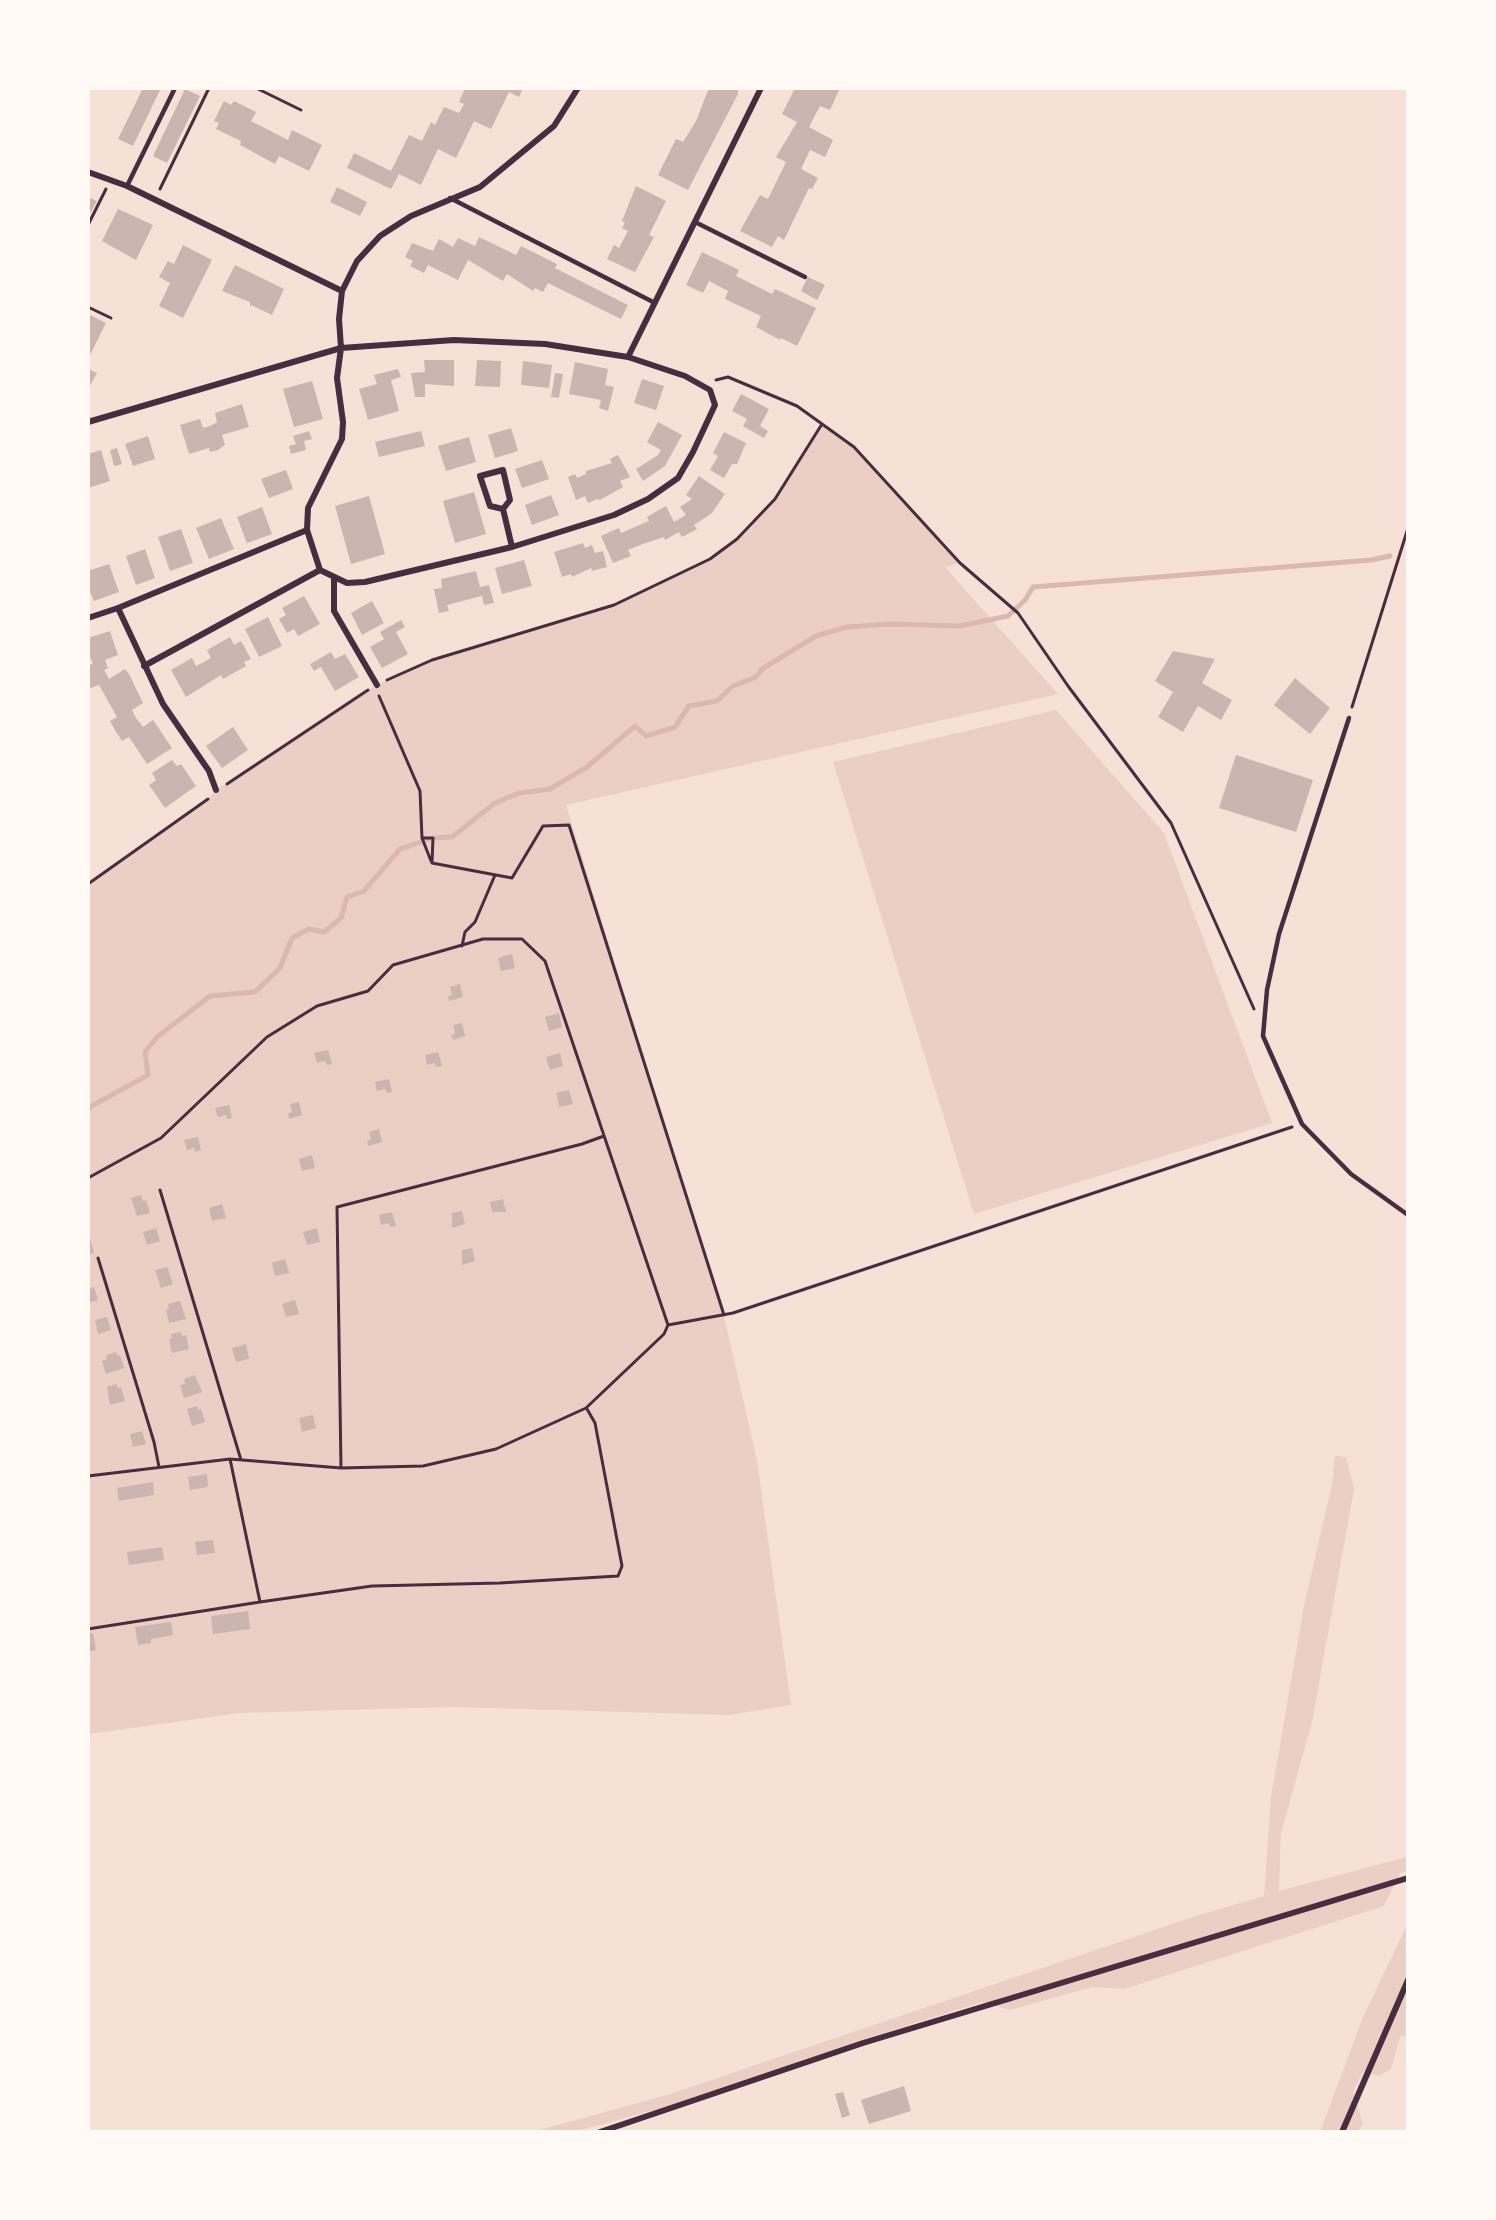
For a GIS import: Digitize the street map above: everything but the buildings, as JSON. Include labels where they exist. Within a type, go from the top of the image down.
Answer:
[{"type":"street","points":[[88,422],[341,348],[454,340],[545,344],[628,357],[700,383],[710,390],[715,405],[678,478],[648,499],[614,515],[512,547],[365,582],[347,583],[320,570],[307,530],[308,508],[342,439],[343,413],[337,378],[341,348],[339,319],[342,291],[357,261],[380,236],[411,216],[480,186],[554,126],[578,88]]},
{"type":"street","points":[[628,357],[761,88]]},
{"type":"street","points":[[88,172],[127,186],[342,291]]},
{"type":"street","points":[[502,470],[510,500],[503,509],[490,506],[480,476],[502,470]]},
{"type":"street","points":[[503,509],[512,547]]},
{"type":"street","points":[[88,618],[118,608],[307,530]]},
{"type":"street","points":[[144,666],[320,570]]},
{"type":"street","points":[[334,578],[334,611],[377,685]]},
{"type":"street","points":[[118,608],[163,704],[209,771],[216,790]]},
{"type":"street","points":[[600,2132],[863,2043],[1407,1878]]},
{"type":"street","points":[[1342,2132],[1407,1980]]},
{"type":"lane","points":[[127,186],[175,88]]},
{"type":"lane","points":[[450,198],[655,303]]},
{"type":"lane","points":[[695,222],[804,277]]},
{"type":"lane","points":[[1349,718],[1279,934],[1267,990],[1263,1036],[1302,1124],[1351,1174],[1407,1215]]},
{"type":"path","points":[[155,200],[209,88]]},
{"type":"path","points":[[256,88],[301,110]]},
{"type":"path","points":[[88,225],[111,179]]},
{"type":"path","points":[[88,307],[111,318]]},
{"type":"path","points":[[700,383],[728,377],[797,406],[854,447],[960,563],[1018,613],[1068,686],[1171,824],[1254,1009]]},
{"type":"path","points":[[88,884],[201,805],[216,790],[377,685],[432,660],[614,605],[710,559],[737,539],[770,506],[794,473],[822,424]]},
{"type":"path","points":[[1349,718],[1407,528]]},
{"type":"path","points":[[377,685],[380,699],[420,791],[422,838],[432,863]]},
{"type":"path","points":[[432,863],[512,879],[543,826],[569,825],[724,1315]]},
{"type":"path","points":[[422,838],[433,838],[432,863]]},
{"type":"path","points":[[432,863],[495,874],[475,922],[465,932],[462,946]]},
{"type":"path","points":[[88,1178],[161,1138],[267,1037],[317,1006],[368,991],[393,965],[483,939],[522,939],[544,961],[668,1325],[664,1334],[586,1408],[496,1449],[423,1466],[341,1468],[230,1459],[88,1476]]},
{"type":"path","points":[[668,1325],[724,1315],[1302,1124]]},
{"type":"path","points":[[341,1468],[337,1207],[604,1136]]},
{"type":"path","points":[[160,1190],[241,1460]]},
{"type":"path","points":[[98,1258],[154,1442],[159,1467]]},
{"type":"path","points":[[88,1629],[372,1586],[500,1583],[618,1576],[622,1566],[595,1423],[586,1408]]},
{"type":"path","points":[[230,1459],[260,1602]]},
{"type":"shaded area","points":[[822,424],[854,447],[960,563],[945,567],[1058,694],[566,805],[725,1320],[757,1461],[791,1705],[729,1715],[452,1707],[239,1713],[89,1734],[88,884],[206,801],[216,790],[354,697],[398,674],[432,660],[614,605],[710,559],[737,539],[775,499]]},
{"type":"shaded area","points":[[1056,710],[1164,833],[1272,1123],[974,1214],[833,762]]},
{"type":"shaded area","points":[[1335,1456],[1346,1457],[1354,1489],[1312,1722],[1281,1833],[1279,1891],[1407,1857],[1407,1871],[1400,1873],[1384,1906],[1124,1989],[1092,1987],[1010,2010],[982,2002],[861,2040],[658,2109],[577,2131],[532,2132],[667,2095],[1196,1916],[1264,1896],[1271,1797],[1304,1606],[1332,1484]]},
{"type":"shaded area","points":[[1407,1925],[1407,2035],[1400,2037],[1391,2069],[1379,2076],[1363,2072],[1353,2092],[1363,2124],[1358,2131],[1320,2132],[1363,2017]]},
{"type":"waterway","points":[[88,1108],[148,1075],[145,1052],[157,1037],[210,996],[255,992],[280,968],[292,938],[309,929],[324,932],[341,918],[347,897],[364,891],[400,849],[433,838],[452,837],[495,803],[519,793],[550,789],[587,767],[635,726],[646,736],[675,727],[689,706],[717,701],[733,686],[756,677],[762,669],[816,636],[847,627],[890,624],[960,626],[1008,616],[1025,600],[1033,587],[1371,560],[1390,556]]}]
